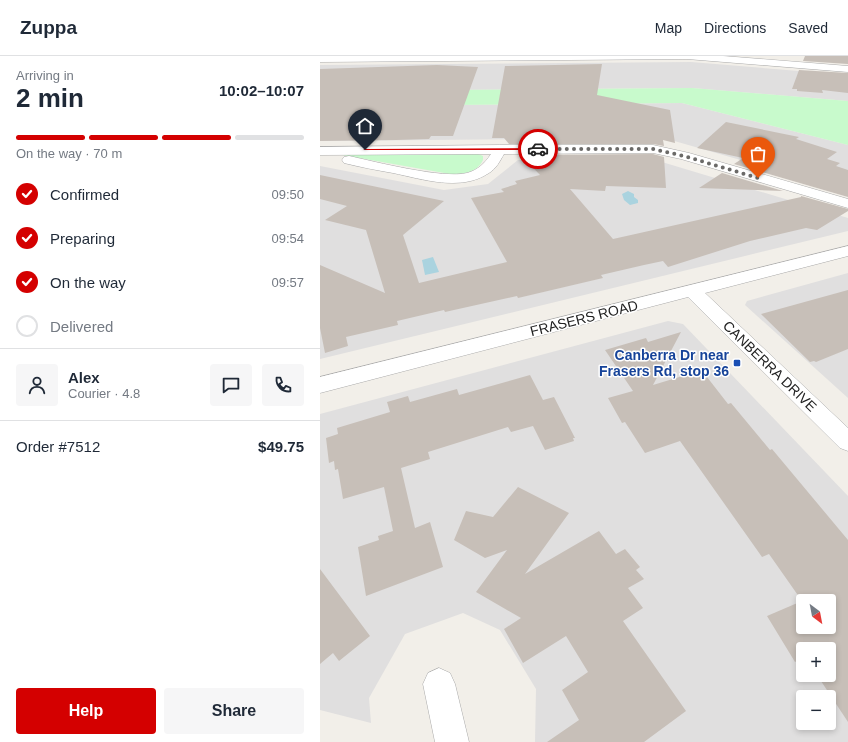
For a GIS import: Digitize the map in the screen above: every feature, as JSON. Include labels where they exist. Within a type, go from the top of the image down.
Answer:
[{"type":"street","points":[[320,59],[694,56],[848,69]]},
{"type":"street","points":[[320,151],[638,148],[659,150],[848,204]]},
{"type":"street","points":[[320,155],[451,179],[465,177],[484,170],[491,164],[500,149]]},
{"type":"street","name":"FRASERS ROAD","points":[[320,386],[848,251]]},
{"type":"street","name":"CANBERRA DRIVE","points":[[692,291],[848,442]]},
{"type":"street","points":[[439,684],[452,742]]},
{"type":"shaded area","points":[[691,62],[848,75],[848,101],[692,88],[320,91],[320,65]]},
{"type":"shaded area","points":[[682,103],[848,145],[848,191],[664,138],[320,141],[321,106]]},
{"type":"shaded area","points":[[652,159],[848,218],[848,231],[320,359],[320,166],[444,190],[488,184],[518,160]]},
{"type":"shaded area","points":[[848,273],[848,398],[745,305],[747,301]]},
{"type":"shaded area","points":[[668,321],[683,324],[848,496],[848,742],[535,742],[536,689],[500,630],[463,613],[405,634],[369,698],[371,723],[320,710],[320,414]]},
{"type":"green space","points":[[692,88],[848,101],[848,145],[682,103],[321,106],[320,91]]},
{"type":"green space","points":[[478,154],[483,156],[483,160],[477,168],[460,174],[450,174],[342,155]]},
{"type":"water","points":[[628,191],[634,194],[634,197],[638,200],[638,203],[630,205],[624,200],[622,194]]},
{"type":"water","points":[[433,257],[439,272],[425,275],[422,260]]},
{"type":"building","points":[[805,56],[848,56],[848,64],[803,61]]},
{"type":"building","points":[[602,64],[597,95],[670,110],[675,143],[663,140],[664,146],[653,144],[509,144],[504,138],[492,138],[505,66]]},
{"type":"building","points":[[437,65],[478,67],[453,136],[431,136],[429,139],[320,141],[320,69]]},
{"type":"building","points":[[799,70],[848,73],[848,93],[822,90],[823,93],[797,91],[797,89],[792,89]]},
{"type":"building","points":[[726,122],[799,137],[796,139],[837,152],[827,159],[840,163],[836,166],[848,170],[848,197],[734,164],[743,158],[697,148]]},
{"type":"building","points":[[653,154],[664,157],[666,188],[606,186],[605,191],[570,189],[613,239],[801,196],[848,209],[848,211],[817,230],[806,228],[750,241],[668,267],[663,261],[601,275],[603,278],[518,298],[517,296],[397,321],[398,325],[346,337],[348,346],[325,353],[320,328],[320,265],[385,293],[366,230],[325,220],[347,206],[320,199],[320,175],[444,201],[403,235],[419,283],[507,262],[471,198],[504,192],[501,189],[517,184],[515,181],[540,175],[521,155]]},
{"type":"building","points":[[722,173],[783,191],[699,188]]},
{"type":"building","points":[[848,290],[848,349],[816,362],[810,362],[761,314]]},
{"type":"building","points":[[681,332],[653,385],[699,371],[705,378],[707,377],[728,404],[731,403],[770,450],[772,449],[848,540],[848,722],[836,704],[836,690],[827,690],[822,682],[836,682],[836,642],[796,642],[795,662],[767,616],[796,604],[796,634],[836,634],[836,594],[797,594],[769,554],[762,557],[680,441],[645,453],[625,422],[622,423],[608,398],[633,391],[605,350],[646,338],[648,342]]},
{"type":"building","points":[[530,375],[543,400],[554,397],[575,438],[573,438],[574,441],[545,450],[533,426],[511,432],[508,427],[428,452],[430,459],[401,468],[415,528],[430,522],[443,567],[366,596],[358,547],[379,540],[378,536],[393,531],[384,487],[343,499],[338,469],[335,470],[334,461],[329,463],[326,438],[338,434],[337,428],[390,412],[387,402],[408,396],[410,402],[457,389],[459,395]]},
{"type":"building","points":[[518,487],[569,513],[525,574],[599,531],[616,554],[625,549],[640,567],[636,570],[644,579],[628,588],[643,608],[623,621],[686,711],[644,742],[547,742],[579,720],[562,690],[588,672],[566,636],[523,663],[504,629],[521,618],[476,592],[507,550],[485,558],[454,540],[466,511],[493,517]]},
{"type":"building","points":[[320,569],[370,636],[339,661],[333,653],[320,664]]},
{"type":"way so far","points":[[538,149],[653,149],[684,156],[758,178]]},
{"type":"place","name":"Canberra Dr near Frasers Rd, stop 36","points":[[737,363]]},
{"type":"route","points":[[365,150],[538,149]]}]
